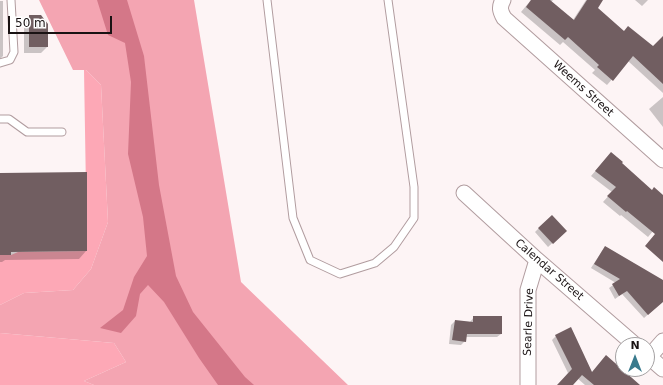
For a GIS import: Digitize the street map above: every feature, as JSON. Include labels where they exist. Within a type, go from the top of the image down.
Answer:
[{"type":"street","name":"Weems Street","points":[[504,0],[500,7],[504,18],[663,160]]},
{"type":"street","name":"Calendar Street","points":[[464,193],[537,260],[626,337]]},
{"type":"street","name":"Searle Drive","points":[[528,385],[528,290],[537,260]]},
{"type":"street","points":[[655,349],[663,341]]},
{"type":"street","points":[[655,362],[663,369]]},
{"type":"lane","points":[[0,63],[10,60],[14,52],[11,0]]},
{"type":"lane","points":[[267,0],[293,218],[310,260],[340,274],[374,263],[394,247],[414,218],[414,187],[388,0]]},
{"type":"lane","points":[[0,119],[9,119],[27,132],[62,132]]},
{"type":"shaded area","points":[[39,0],[194,0],[241,282],[348,385],[94,385],[84,381],[126,362],[114,343],[0,333],[0,305],[24,293],[73,290],[91,269],[108,222],[101,85],[86,70],[73,70]]},
{"type":"shaded area","points":[[97,0],[127,0],[144,56],[159,185],[176,276],[193,312],[245,377],[254,385],[218,385],[199,358],[164,302],[148,285],[140,294],[136,316],[121,333],[100,328],[123,310],[134,277],[147,256],[143,217],[128,154],[131,82],[125,43],[108,35]]},
{"type":"shaded area","points":[[84,70],[86,70],[101,85],[108,222],[91,269],[73,290],[24,293],[0,305],[0,255],[11,255],[18,252],[87,251]]},
{"type":"shaded area","points":[[0,333],[114,343],[126,362],[84,381],[94,385],[0,385]]},
{"type":"building","points":[[531,0],[550,0],[574,20],[587,0],[603,0],[598,8],[624,31],[628,26],[653,46],[663,36],[663,84],[633,56],[613,81],[597,67],[599,65],[568,37],[565,40],[526,7]]},
{"type":"building","points":[[29,15],[41,15],[48,24],[48,47],[29,47]]},
{"type":"building","points":[[611,152],[652,190],[654,187],[663,195],[663,262],[645,246],[655,234],[607,196],[616,187],[595,171]]},
{"type":"building","points":[[87,172],[87,251],[11,252],[11,255],[0,255],[0,173]]},
{"type":"building","points":[[552,215],[567,231],[553,244],[538,228]]},
{"type":"building","points":[[605,246],[663,280],[663,302],[648,315],[627,291],[619,296],[612,284],[620,279],[594,264]]},
{"type":"building","points":[[473,316],[502,316],[502,334],[467,334],[466,342],[452,340],[455,320],[473,322]]},
{"type":"building","points":[[571,327],[592,372],[606,355],[615,363],[615,377],[631,377],[640,385],[594,385],[582,375],[573,385],[557,385],[572,369],[555,335]]}]
